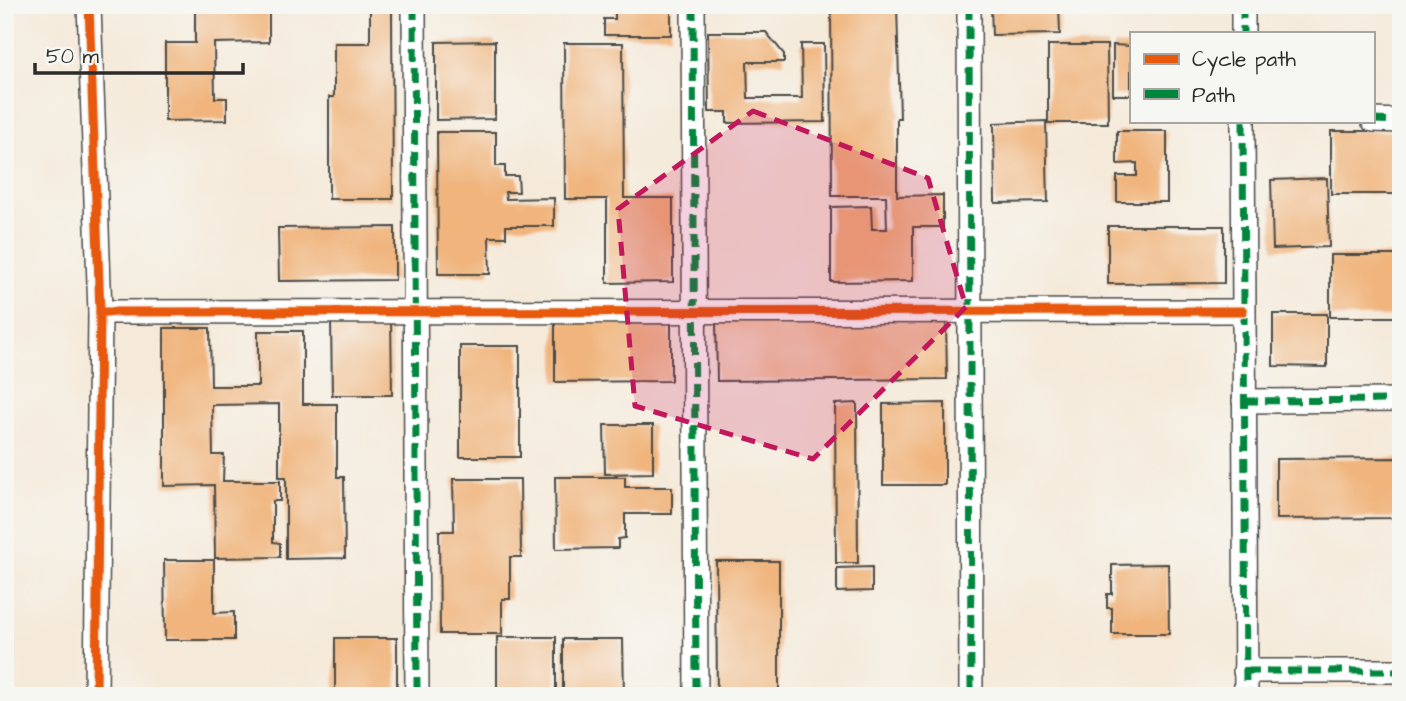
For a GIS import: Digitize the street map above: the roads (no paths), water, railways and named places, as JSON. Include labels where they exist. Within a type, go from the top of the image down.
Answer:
[{"type":"street","points":[[89,5],[100,312],[96,696]]},
{"type":"street","points":[[414,5],[417,696]]},
{"type":"street","points":[[693,5],[696,696]]},
{"type":"street","points":[[969,5],[971,696]]},
{"type":"street","points":[[1243,5],[1243,32]]},
{"type":"street","points":[[1374,120],[1401,121]]},
{"type":"street","points":[[1243,122],[1246,696]]},
{"type":"street","points":[[100,312],[1243,311]]},
{"type":"street","points":[[1244,401],[1401,400]]},
{"type":"street","points":[[1245,671],[1401,671]]}]
